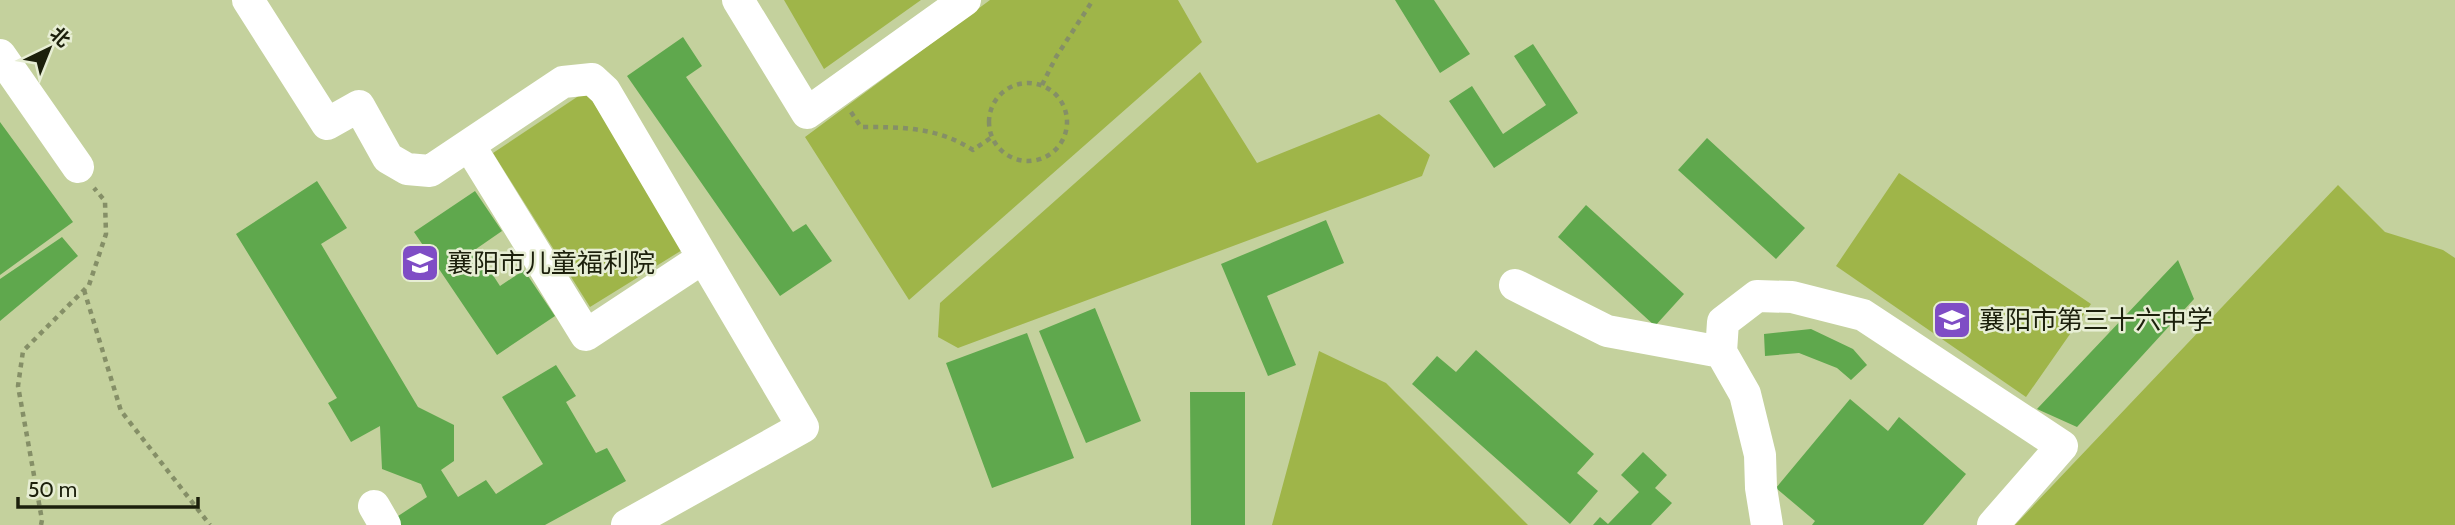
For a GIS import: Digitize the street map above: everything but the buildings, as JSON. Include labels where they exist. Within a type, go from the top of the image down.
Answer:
[{"type":"lane","points":[[248,0],[327,124],[359,106],[388,158],[407,169],[430,171],[563,82],[592,79],[605,91],[803,427],[627,525]]},
{"type":"lane","points":[[738,0],[807,113],[965,0]]},
{"type":"lane","points":[[0,55],[78,167]]},
{"type":"lane","points":[[468,145],[586,334],[703,258]]},
{"type":"lane","points":[[1515,285],[1607,331],[1721,352]]},
{"type":"lane","points":[[1767,525],[1760,488],[1760,455],[1745,394],[1721,352],[1723,322],[1757,296],[1792,298],[1863,315],[2062,446],[1993,525]]},
{"type":"path","points":[[1042,85],[1056,57],[1093,0]]},
{"type":"path","points":[[1019,84],[1042,85],[1062,102],[1067,114],[1064,139],[1046,157],[1034,161],[1020,161],[1009,156],[999,148],[992,136],[990,114],[1000,95],[1019,84]]},
{"type":"path","points":[[836,92],[861,127],[913,127],[958,140],[973,150],[992,136]]},
{"type":"path","points":[[41,525],[18,386],[23,351],[89,285],[106,234],[105,201],[78,167]]},
{"type":"path","points":[[84,290],[121,411],[210,525]]},
{"type":"green space","points":[[784,0],[921,0],[824,69]]},
{"type":"green space","points":[[990,0],[1178,0],[1202,42],[909,300],[805,137]]},
{"type":"green space","points":[[1200,72],[1257,163],[1379,114],[1430,155],[1422,176],[958,348],[938,337],[940,303]]},
{"type":"green space","points":[[586,91],[687,247],[590,307],[493,153]]},
{"type":"green space","points":[[1899,173],[2091,304],[2026,397],[1836,266]]},
{"type":"green space","points":[[2338,185],[2385,232],[2443,250],[2455,258],[2455,525],[2015,525]]},
{"type":"green space","points":[[1319,351],[1386,383],[1528,525],[1272,525]]},
{"type":"place","name":"襄阳市儿童福利院","points":[[420,263]]},
{"type":"place","name":"襄阳市第三十六中学","points":[[1952,320]]}]
